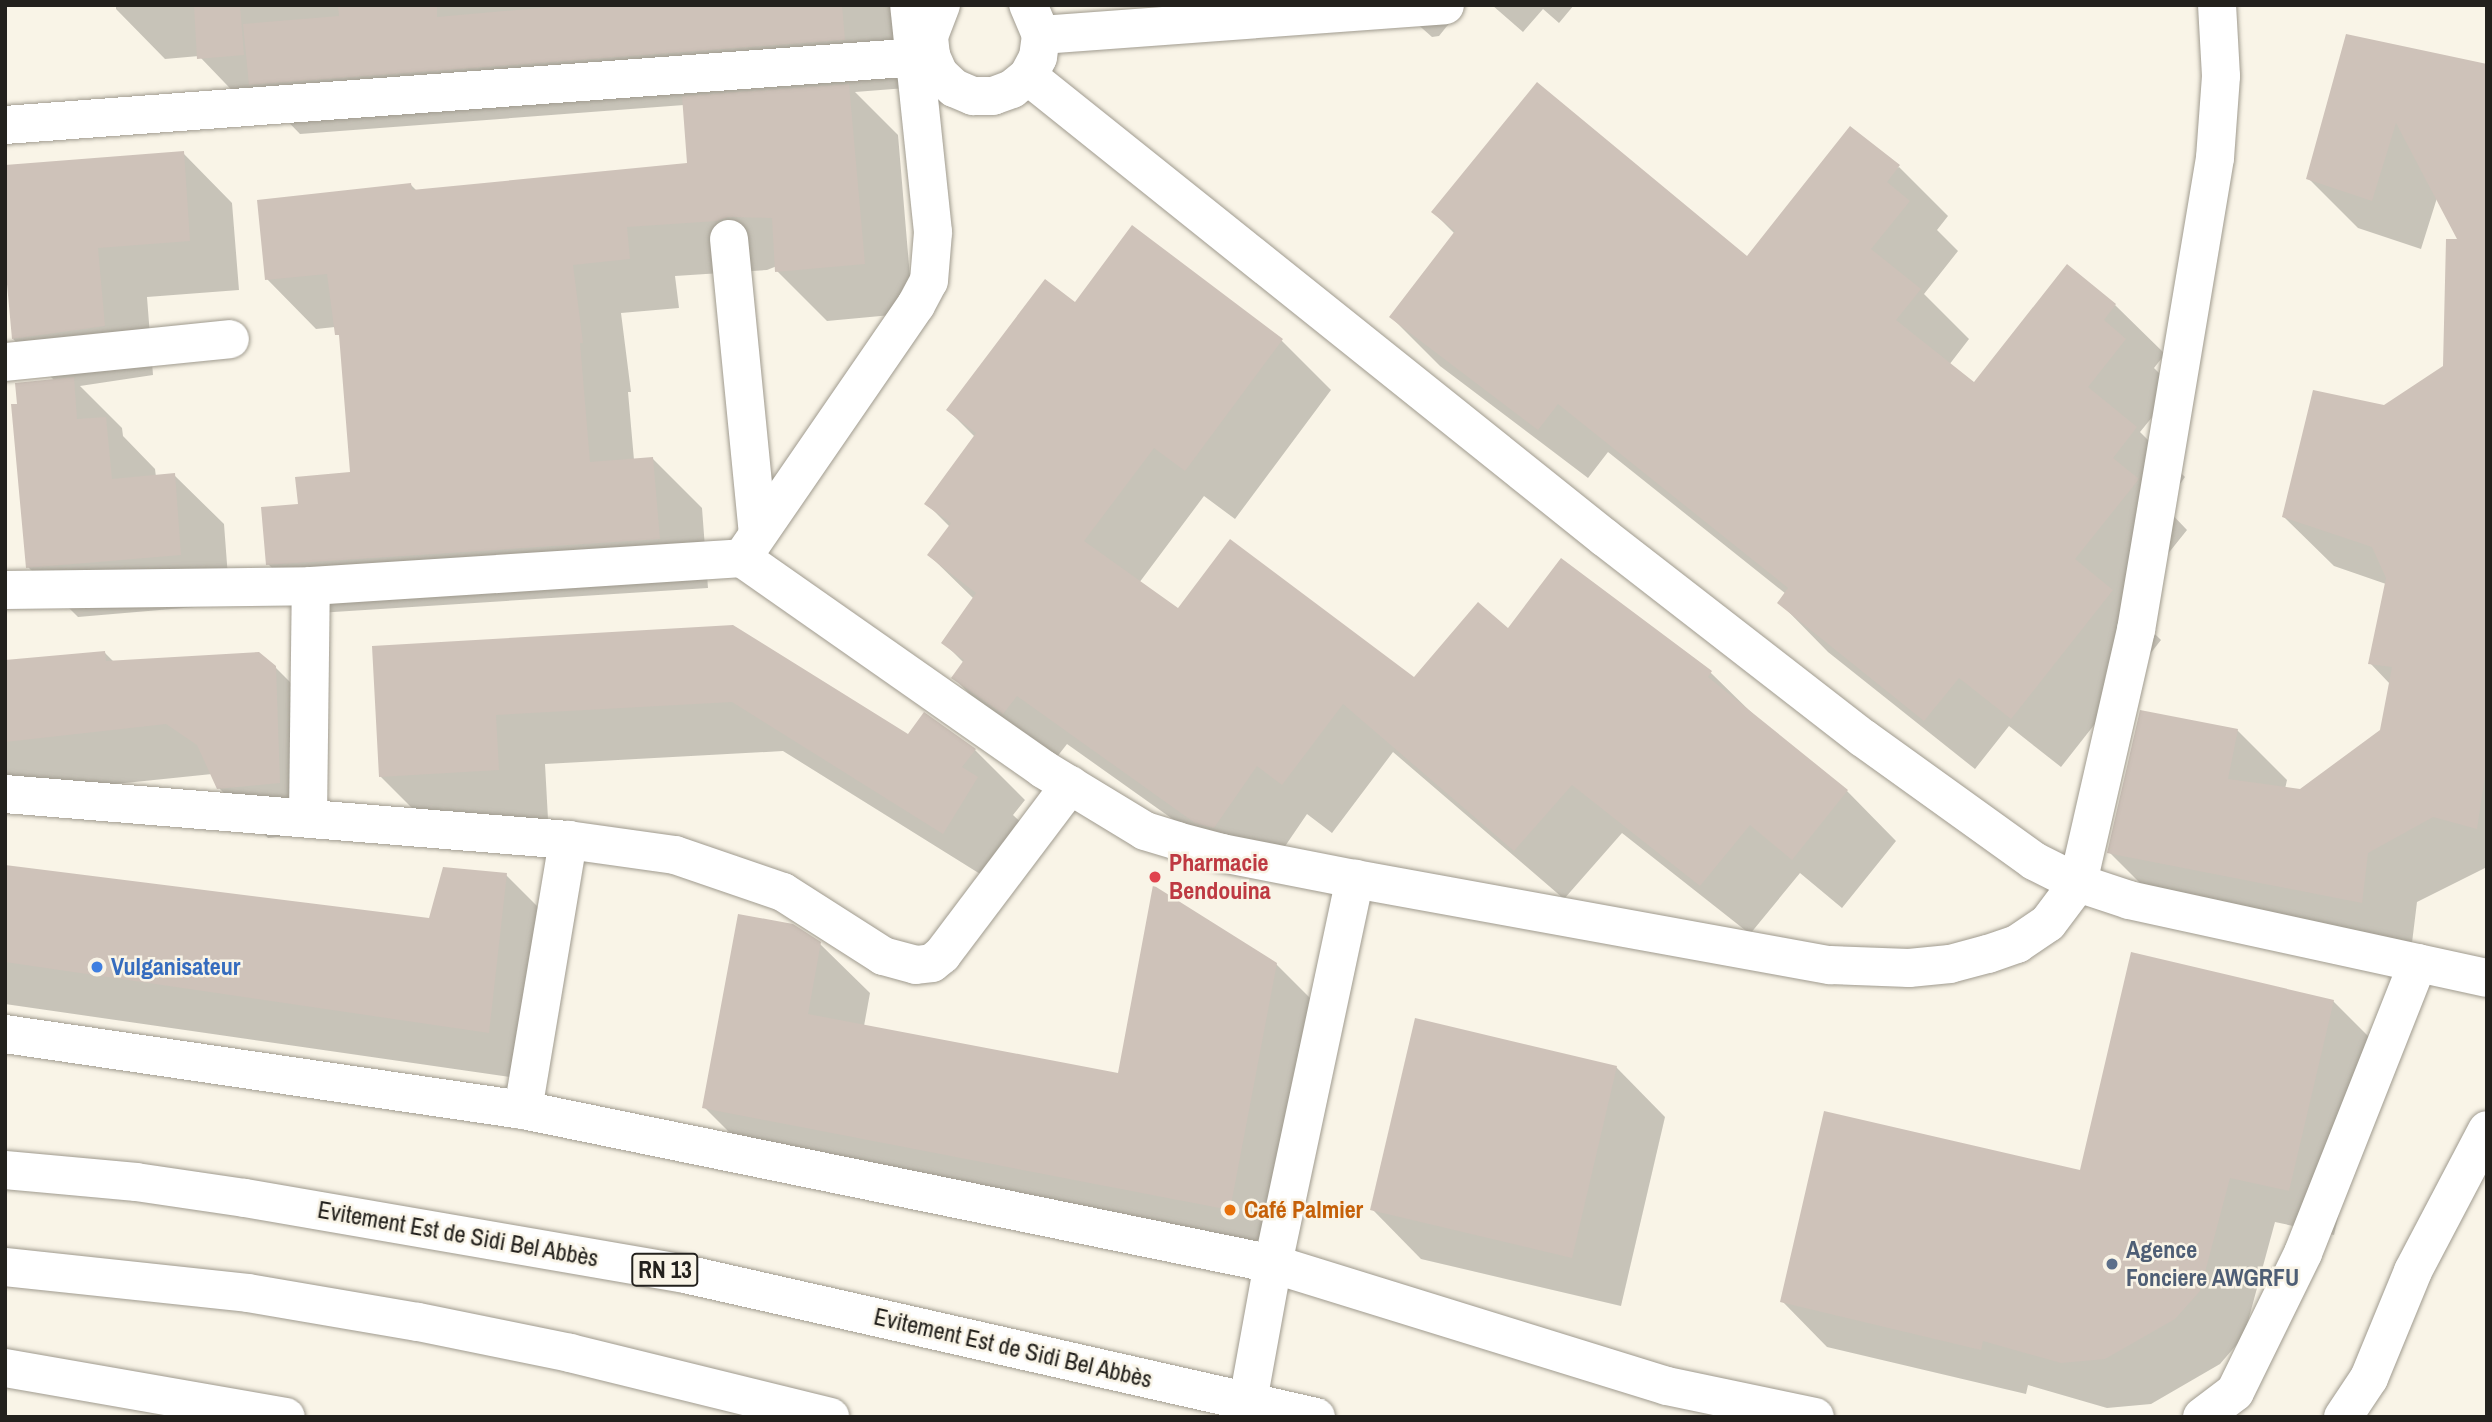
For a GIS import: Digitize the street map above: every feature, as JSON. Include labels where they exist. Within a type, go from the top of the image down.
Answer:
[{"type":"main road","points":[[750,546],[916,305],[929,282],[933,232],[922,56],[909,5]]},
{"type":"main road","points":[[922,56],[942,5]]},
{"type":"main road","points":[[922,56],[954,88],[973,96],[993,96],[1012,89],[1028,76],[1038,57],[1034,20],[1445,5]]},
{"type":"main road","points":[[5,590],[311,586],[750,546],[1070,785],[1145,831],[1222,853],[1830,965],[1872,968],[1950,964],[2018,944],[2048,923],[2077,883],[2136,630],[2215,158],[2221,76],[2217,5]]},
{"type":"main road","points":[[5,125],[922,56]]},
{"type":"main road","points":[[1028,76],[1605,538],[1863,738],[2034,861],[2077,883],[2129,900],[2487,978]]},
{"type":"main road","points":[[729,239],[750,546]]},
{"type":"main road","points":[[5,362],[230,339]]},
{"type":"main road","points":[[308,818],[311,586]]},
{"type":"main road","points":[[5,794],[568,840],[675,855],[740,875],[783,892],[883,956],[916,965],[932,963],[942,955],[1070,785]]},
{"type":"main road","points":[[523,1110],[568,840]]},
{"type":"main road","points":[[1248,1401],[1273,1264],[1355,879]]},
{"type":"main road","points":[[2202,1417],[2235,1392],[2303,1253],[2418,963]]},
{"type":"main road","points":[[5,1034],[523,1110],[1273,1264],[1667,1386],[1815,1417]]},
{"type":"main road","points":[[2343,1417],[2369,1378],[2413,1271],[2487,1130]]},
{"type":"main road","name":"Evitement Est de Sidi Bel Abbès","points":[[5,1170],[136,1182],[245,1198],[685,1274],[1316,1417]]},
{"type":"main road","points":[[5,1267],[248,1293],[418,1322],[570,1353],[826,1416]]},
{"type":"main road","points":[[5,1368],[286,1417]]},
{"type":"building","points":[[194,5],[240,5],[244,55],[197,59]]},
{"type":"building","points":[[338,5],[437,5],[437,17],[574,5],[842,5],[845,40],[249,85],[243,24],[339,16]]},
{"type":"building","points":[[2346,34],[2487,64],[2487,763],[2477,829],[2433,817],[2368,853],[2362,903],[2107,853],[2140,710],[2238,729],[2228,779],[2300,789],[2380,730],[2392,667],[2368,664],[2386,578],[2372,547],[2282,517],[2313,390],[2384,405],[2443,366],[2446,239],[2457,239],[2396,123],[2372,201],[2306,179]]},
{"type":"building","points":[[1537,82],[1747,256],[1850,126],[1900,165],[1887,182],[1910,201],[1871,249],[1921,289],[1896,320],[1974,382],[2067,264],[2116,304],[2104,320],[2126,339],[2088,387],[2137,427],[2113,458],[2139,479],[2075,559],[2113,590],[2011,719],[1959,678],[1924,721],[1777,603],[1788,588],[1558,404],[1538,430],[1389,317],[1455,231],[1431,212]]},
{"type":"building","points":[[849,84],[865,264],[775,272],[772,218],[728,217],[717,221],[627,227],[630,259],[573,265],[583,343],[580,343],[590,462],[653,457],[660,539],[266,565],[261,507],[298,504],[295,477],[350,472],[339,335],[335,335],[327,274],[265,280],[257,200],[411,183],[412,190],[687,163],[682,96]]},
{"type":"building","points":[[184,151],[190,241],[98,248],[105,326],[12,339],[5,262],[5,165]]},
{"type":"building","points":[[1132,225],[1283,339],[1185,471],[1154,448],[1084,541],[1178,608],[1230,539],[1414,677],[1478,602],[1508,628],[1561,558],[1712,671],[1708,677],[1848,790],[1792,860],[1750,825],[1700,886],[1572,785],[1514,851],[1343,704],[1282,785],[1257,766],[1214,828],[1195,823],[1017,696],[1003,714],[951,678],[964,660],[941,643],[976,593],[927,555],[951,523],[924,504],[976,433],[946,410],[1045,279],[1075,302]]},
{"type":"building","points":[[74,377],[77,419],[106,417],[112,479],[175,473],[181,555],[26,568],[11,404],[17,404],[15,383]]},
{"type":"building","points":[[733,625],[908,734],[924,712],[976,749],[962,767],[978,777],[943,834],[732,702],[496,715],[499,770],[379,777],[372,646]]},
{"type":"building","points":[[105,651],[106,661],[259,652],[276,666],[280,783],[217,789],[197,745],[166,724],[5,742],[5,660]]},
{"type":"building","points":[[5,865],[429,918],[443,867],[507,873],[489,1033],[5,962]]},
{"type":"building","points":[[1153,885],[1277,963],[1230,1210],[702,1108],[738,914],[793,924],[821,942],[808,1014],[1118,1073]]},
{"type":"building","points":[[2131,952],[2334,1000],[2289,1191],[2230,1178],[2200,1291],[2175,1319],[2105,1359],[2061,1363],[1983,1341],[1981,1350],[1780,1302],[1824,1111],[2080,1170]]},
{"type":"building","points":[[1415,1018],[1617,1066],[1572,1258],[1370,1210]]},
{"type":"place","name":"Pharmacie Bendouina","points":[[1155,877]]},
{"type":"place","name":"Vulganisateur","points":[[97,967]]},
{"type":"place","name":"Café Palmier","points":[[1230,1210]]},
{"type":"place","name":"Agence Fonciere AWGRFU","points":[[2112,1264]]}]
